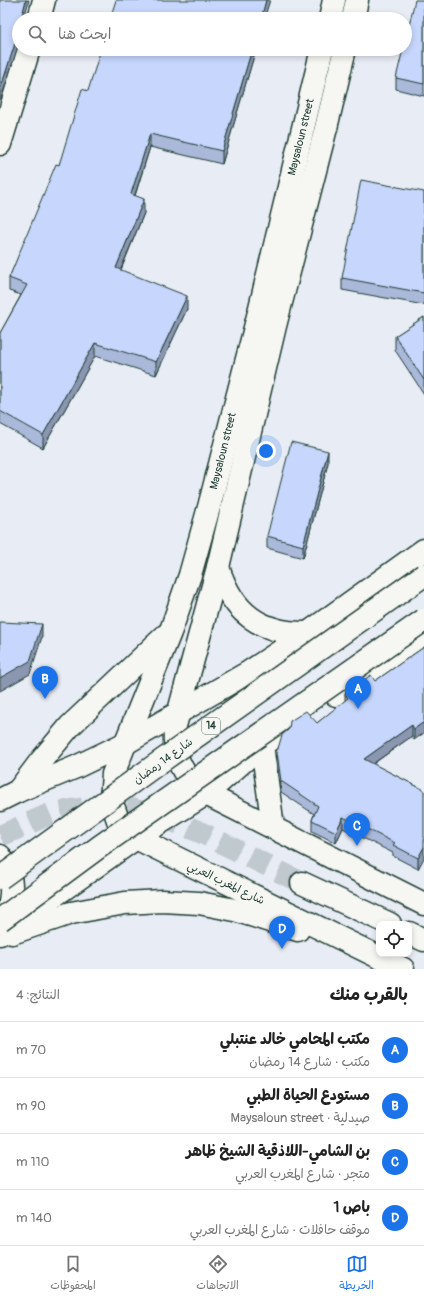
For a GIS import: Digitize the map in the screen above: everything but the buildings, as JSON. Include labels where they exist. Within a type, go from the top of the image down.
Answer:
[{"type":"main road","points":[[40,12],[44,0]]},
{"type":"main road","points":[[331,12],[334,0]]},
{"type":"main road","points":[[354,12],[357,0]]},
{"type":"main road","points":[[0,144],[27,56]]},
{"type":"main road","name":"Maysaloun street","points":[[136,838],[118,820],[111,800],[112,774],[126,743],[171,630],[190,575],[258,316],[320,56]]},
{"type":"main road","name":"Maysaloun street","points":[[206,794],[193,784],[183,772],[177,758],[174,742],[175,726],[218,567],[275,326],[344,56]]},
{"type":"main road","points":[[9,796],[76,767],[126,743],[179,711],[249,672],[424,550]]},
{"type":"main road","points":[[218,567],[229,596],[250,618],[278,631],[293,633],[308,632]]},
{"type":"main road","name":"شارع 14 رمضان","points":[[0,878],[153,767],[424,575]]},
{"type":"main road","points":[[0,920],[99,847],[424,620]]},
{"type":"main road","points":[[9,796],[70,726],[171,630]]},
{"type":"main road","points":[[0,934],[136,838],[206,794],[262,745],[424,634]]},
{"type":"main road","points":[[262,745],[273,827]]},
{"type":"main road","points":[[206,794],[424,904]]},
{"type":"main road","name":"شارع المغرب العربي","points":[[136,838],[403,969]]},
{"type":"main road","points":[[0,856],[8,870],[11,896],[5,920],[0,927]]},
{"type":"main road","points":[[302,883],[384,921]]},
{"type":"main road","points":[[0,937],[71,913],[126,903],[162,901],[199,903],[235,910],[365,951]]},
{"type":"main road","points":[[412,934],[424,940]]},
{"type":"tunnel","points":[[0,836],[52,813],[91,807],[127,808],[160,816],[200,832],[302,883]]},
{"type":"place","name":"مستودع الحياة الطبي","points":[[45,699]]},
{"type":"place","name":"مكتب المحامي خالد عنتبلي","points":[[358,709]]},
{"type":"place","name":"بن الشامي-اللاذقية الشيخ ظاهر","points":[[357,846]]},
{"type":"place","name":"باص 1","points":[[282,949]]}]
